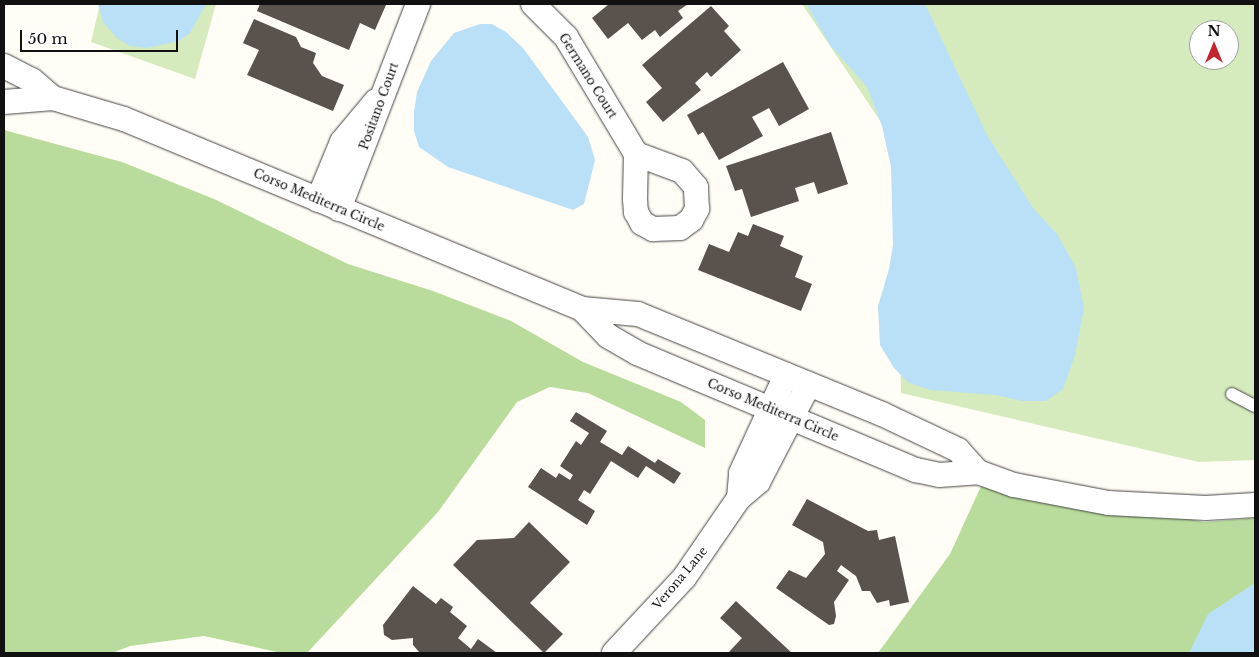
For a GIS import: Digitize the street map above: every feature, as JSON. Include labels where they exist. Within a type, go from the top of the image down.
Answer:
[{"type":"street","name":"Positano Court","points":[[339,208],[370,133],[382,94],[418,4]]},
{"type":"street","name":"Germano Court","points":[[533,4],[566,37],[636,154]]},
{"type":"street","name":"Corso Mediterra Circle","points":[[4,66],[32,80],[53,98]]},
{"type":"street","points":[[318,200],[342,142],[382,94]]},
{"type":"street","name":"Corso Mediterra Circle","points":[[4,102],[53,98],[124,119],[582,310],[638,314],[809,384],[958,450],[978,472]]},
{"type":"street","name":"Corso Mediterra Circle","points":[[582,310],[608,336],[636,353],[916,470],[939,474],[978,472],[1014,485],[1108,503],[1206,508],[1255,506]]},
{"type":"street","name":"Verona Lane","points":[[614,653],[684,578],[739,498],[758,482],[781,413],[786,375]]},
{"type":"street","name":"Verona Lane","points":[[781,413],[809,384]]},
{"type":"lane","points":[[1232,394],[1255,406]]},
{"type":"green space","points":[[100,4],[216,4],[195,79],[91,42]]},
{"type":"green space","points":[[802,4],[1255,4],[1255,460],[1199,462],[901,393],[897,146]]},
{"type":"green space","points":[[4,130],[122,162],[214,199],[348,264],[433,291],[511,321],[583,362],[681,402],[705,420],[705,448],[588,393],[550,387],[517,402],[438,512],[307,653],[282,653],[204,636],[130,646],[112,653],[4,653]]},
{"type":"green space","points":[[988,471],[1059,494],[1204,522],[1255,518],[1255,653],[878,653],[950,554]]},
{"type":"water","points":[[98,4],[206,4],[190,33],[179,41],[147,48],[130,46],[117,38],[103,22]]},
{"type":"water","points":[[806,4],[925,4],[987,135],[1033,208],[1057,234],[1076,268],[1084,308],[1075,355],[1063,389],[1046,401],[1022,401],[995,395],[931,390],[909,383],[894,368],[880,345],[878,306],[889,269],[893,245],[891,167],[882,126],[867,87],[830,45]]},
{"type":"water","points":[[480,24],[492,24],[506,32],[523,48],[588,137],[595,160],[584,204],[573,210],[448,167],[419,147],[414,131],[414,112],[417,92],[431,61],[454,33]]},
{"type":"water","points":[[1255,583],[1255,653],[1189,653],[1208,614]]},
{"type":"building","points":[[260,4],[386,5],[375,30],[360,23],[349,50],[257,11]]},
{"type":"building","points":[[609,4],[688,4],[678,11],[683,18],[660,37],[655,30],[642,40],[628,23],[608,39],[592,18]]},
{"type":"building","points":[[711,6],[729,26],[724,31],[741,50],[711,77],[707,72],[695,83],[701,90],[663,122],[646,102],[662,88],[642,65]]},
{"type":"building","points":[[254,19],[296,37],[301,47],[316,53],[313,63],[322,76],[344,85],[333,111],[247,75],[259,50],[243,43]]},
{"type":"building","points":[[783,62],[809,109],[779,126],[769,108],[752,117],[763,136],[719,160],[703,132],[698,135],[687,115]]},
{"type":"building","points":[[831,132],[848,184],[818,194],[814,182],[795,188],[799,201],[751,217],[742,189],[735,191],[726,166]]},
{"type":"building","points":[[753,224],[784,236],[780,246],[803,256],[795,277],[812,284],[801,311],[698,270],[709,244],[729,252],[738,232],[748,236]]},
{"type":"building","points":[[576,412],[607,431],[600,442],[622,455],[628,446],[655,463],[658,459],[681,473],[674,484],[646,466],[638,478],[611,461],[590,494],[584,490],[578,500],[595,511],[587,525],[528,487],[541,468],[556,478],[559,473],[570,480],[573,475],[560,466],[576,441],[581,445],[589,433],[570,421]]},
{"type":"building","points":[[807,499],[868,531],[877,530],[879,540],[895,536],[909,602],[890,606],[889,600],[877,603],[870,591],[862,591],[856,576],[841,565],[837,571],[849,580],[834,602],[836,616],[834,624],[829,625],[776,588],[789,570],[806,578],[825,554],[823,542],[792,525]]},
{"type":"building","points":[[529,522],[570,562],[530,603],[563,634],[544,653],[453,565],[477,540],[514,538]]},
{"type":"building","points":[[413,586],[436,604],[441,598],[453,607],[450,612],[467,626],[458,638],[471,649],[478,639],[497,653],[420,653],[413,645],[413,638],[392,640],[384,635],[383,625]]},
{"type":"building","points":[[736,601],[792,653],[728,653],[742,638],[720,618]]}]
